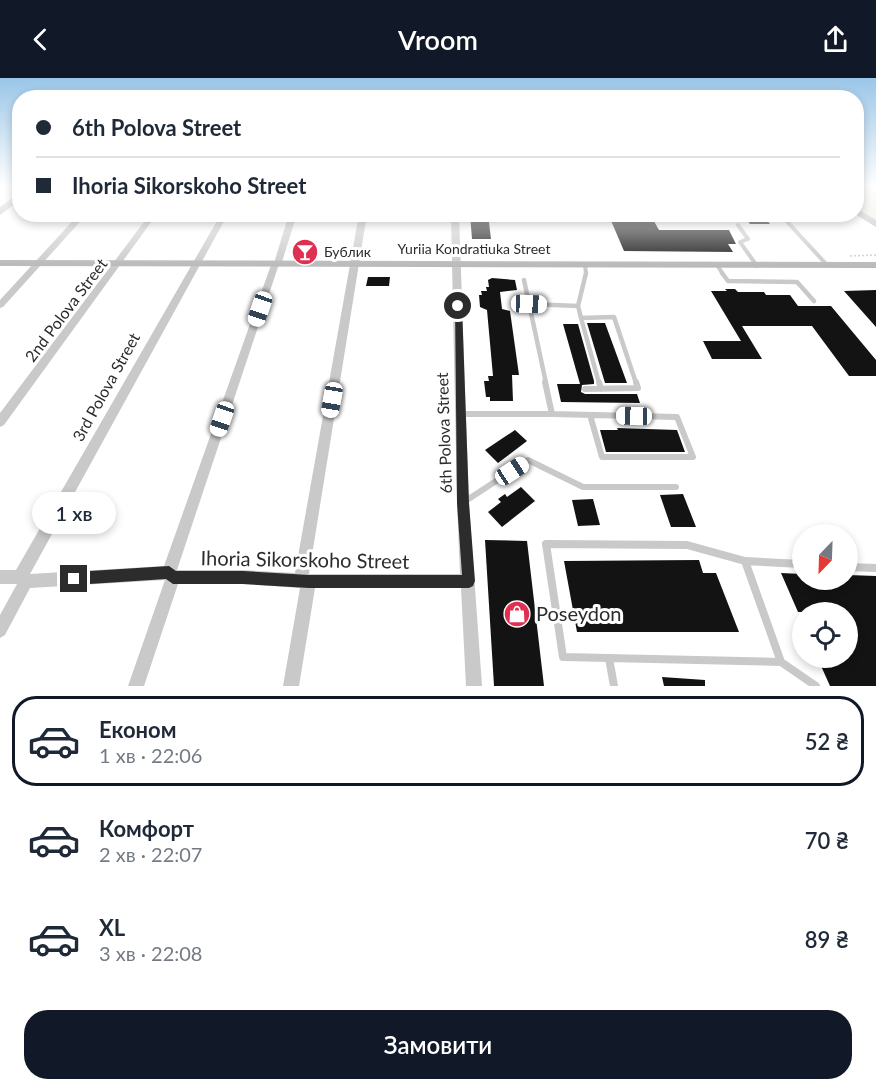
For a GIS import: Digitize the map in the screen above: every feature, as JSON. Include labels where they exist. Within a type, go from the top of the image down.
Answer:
[{"type":"street","points":[[0,305],[77,222]]},
{"type":"street","name":"2nd Polova Street","points":[[0,422],[148,222]]},
{"type":"street","name":"3rd Polova Street","points":[[0,630],[23,579],[220,222]]},
{"type":"street","points":[[136,686],[171,575],[290,222]]},
{"type":"street","points":[[291,686],[305,581],[362,222]]},
{"type":"street","name":"6th Polova Street","points":[[454,222],[463,503],[474,686]]},
{"type":"street","name":"Yuriia Kondratiuka Street","points":[[0,262],[276,265],[457,263],[876,265]]},
{"type":"street","name":"Ihoria Sikorskoho Street","points":[[0,577],[23,579],[171,575],[305,581],[469,581]]},
{"type":"lane","points":[[787,222],[827,265]]},
{"type":"lane","points":[[738,225],[748,239],[740,242],[757,266]]},
{"type":"lane","points":[[585,264],[586,276],[578,306],[601,389]]},
{"type":"lane","points":[[717,266],[728,281],[797,282],[814,302]]},
{"type":"lane","points":[[524,280],[552,414]]},
{"type":"lane","points":[[529,304],[578,306]]},
{"type":"lane","points":[[581,318],[614,317],[639,388],[585,389]]},
{"type":"lane","points":[[460,414],[552,414],[677,417],[693,458],[602,457],[590,415]]},
{"type":"lane","points":[[463,503],[528,460],[583,487],[676,487]]},
{"type":"lane","points":[[792,563],[745,561],[687,545],[546,544],[563,657],[781,662],[816,686]]},
{"type":"lane","points":[[745,561],[781,662]]},
{"type":"lane","points":[[858,567],[876,568]]},
{"type":"lane","points":[[609,658],[614,686]]},
{"type":"green space","points":[[866,214],[876,214],[876,221]]},
{"type":"building","points":[[471,222],[489,222],[491,239],[472,239]]},
{"type":"building","points":[[612,222],[654,222],[659,230],[729,230],[736,244],[728,244],[733,252],[624,251]]},
{"type":"building","points":[[748,222],[768,222],[770,224],[750,224]]},
{"type":"building","points":[[368,277],[390,277],[389,286],[366,286]]},
{"type":"building","points":[[492,278],[515,280],[517,290],[500,292],[502,309],[510,311],[519,375],[512,375],[513,401],[490,401],[490,397],[486,397],[484,381],[489,381],[488,376],[493,376],[487,310],[480,307],[479,295],[482,295],[481,291],[487,291],[488,280]]},
{"type":"building","points":[[725,289],[735,289],[738,292],[764,292],[766,295],[790,295],[798,306],[831,306],[876,360],[876,376],[849,376],[812,326],[742,326],[762,359],[712,359],[703,341],[741,341],[711,291],[727,291]]},
{"type":"building","points":[[876,290],[876,327],[844,291]]},
{"type":"building","points":[[587,323],[605,323],[627,383],[605,383]]},
{"type":"building","points":[[563,324],[578,324],[594,381],[594,384],[582,385],[581,392],[585,394],[637,394],[640,403],[561,402],[557,384],[580,384]]},
{"type":"building","points":[[617,428],[677,430],[685,452],[606,452],[600,430],[618,430]]},
{"type":"building","points":[[515,430],[527,441],[498,463],[485,450]]},
{"type":"building","points":[[521,487],[535,501],[502,527],[488,512],[501,502],[498,499],[505,494],[507,497]]},
{"type":"building","points":[[683,494],[696,527],[671,527],[660,495]]},
{"type":"building","points":[[593,499],[600,525],[578,526],[572,500]]},
{"type":"building","points":[[485,540],[527,541],[544,686],[494,686]]},
{"type":"building","points":[[699,560],[703,573],[716,573],[739,632],[577,632],[564,561]]},
{"type":"building","points":[[781,573],[792,574],[792,590],[858,590],[858,575],[876,576],[876,686],[830,686],[822,668],[858,668],[858,602],[794,602]]},
{"type":"building","points":[[662,677],[705,680],[705,686],[664,686]]},
{"type":"place","name":"Бублик","points":[[305,252]]},
{"type":"place","name":"Poseydon","points":[[517,614]]},
{"type":"route","points":[[74,579],[169,573],[173,578],[469,581],[463,503],[458,306]]}]
